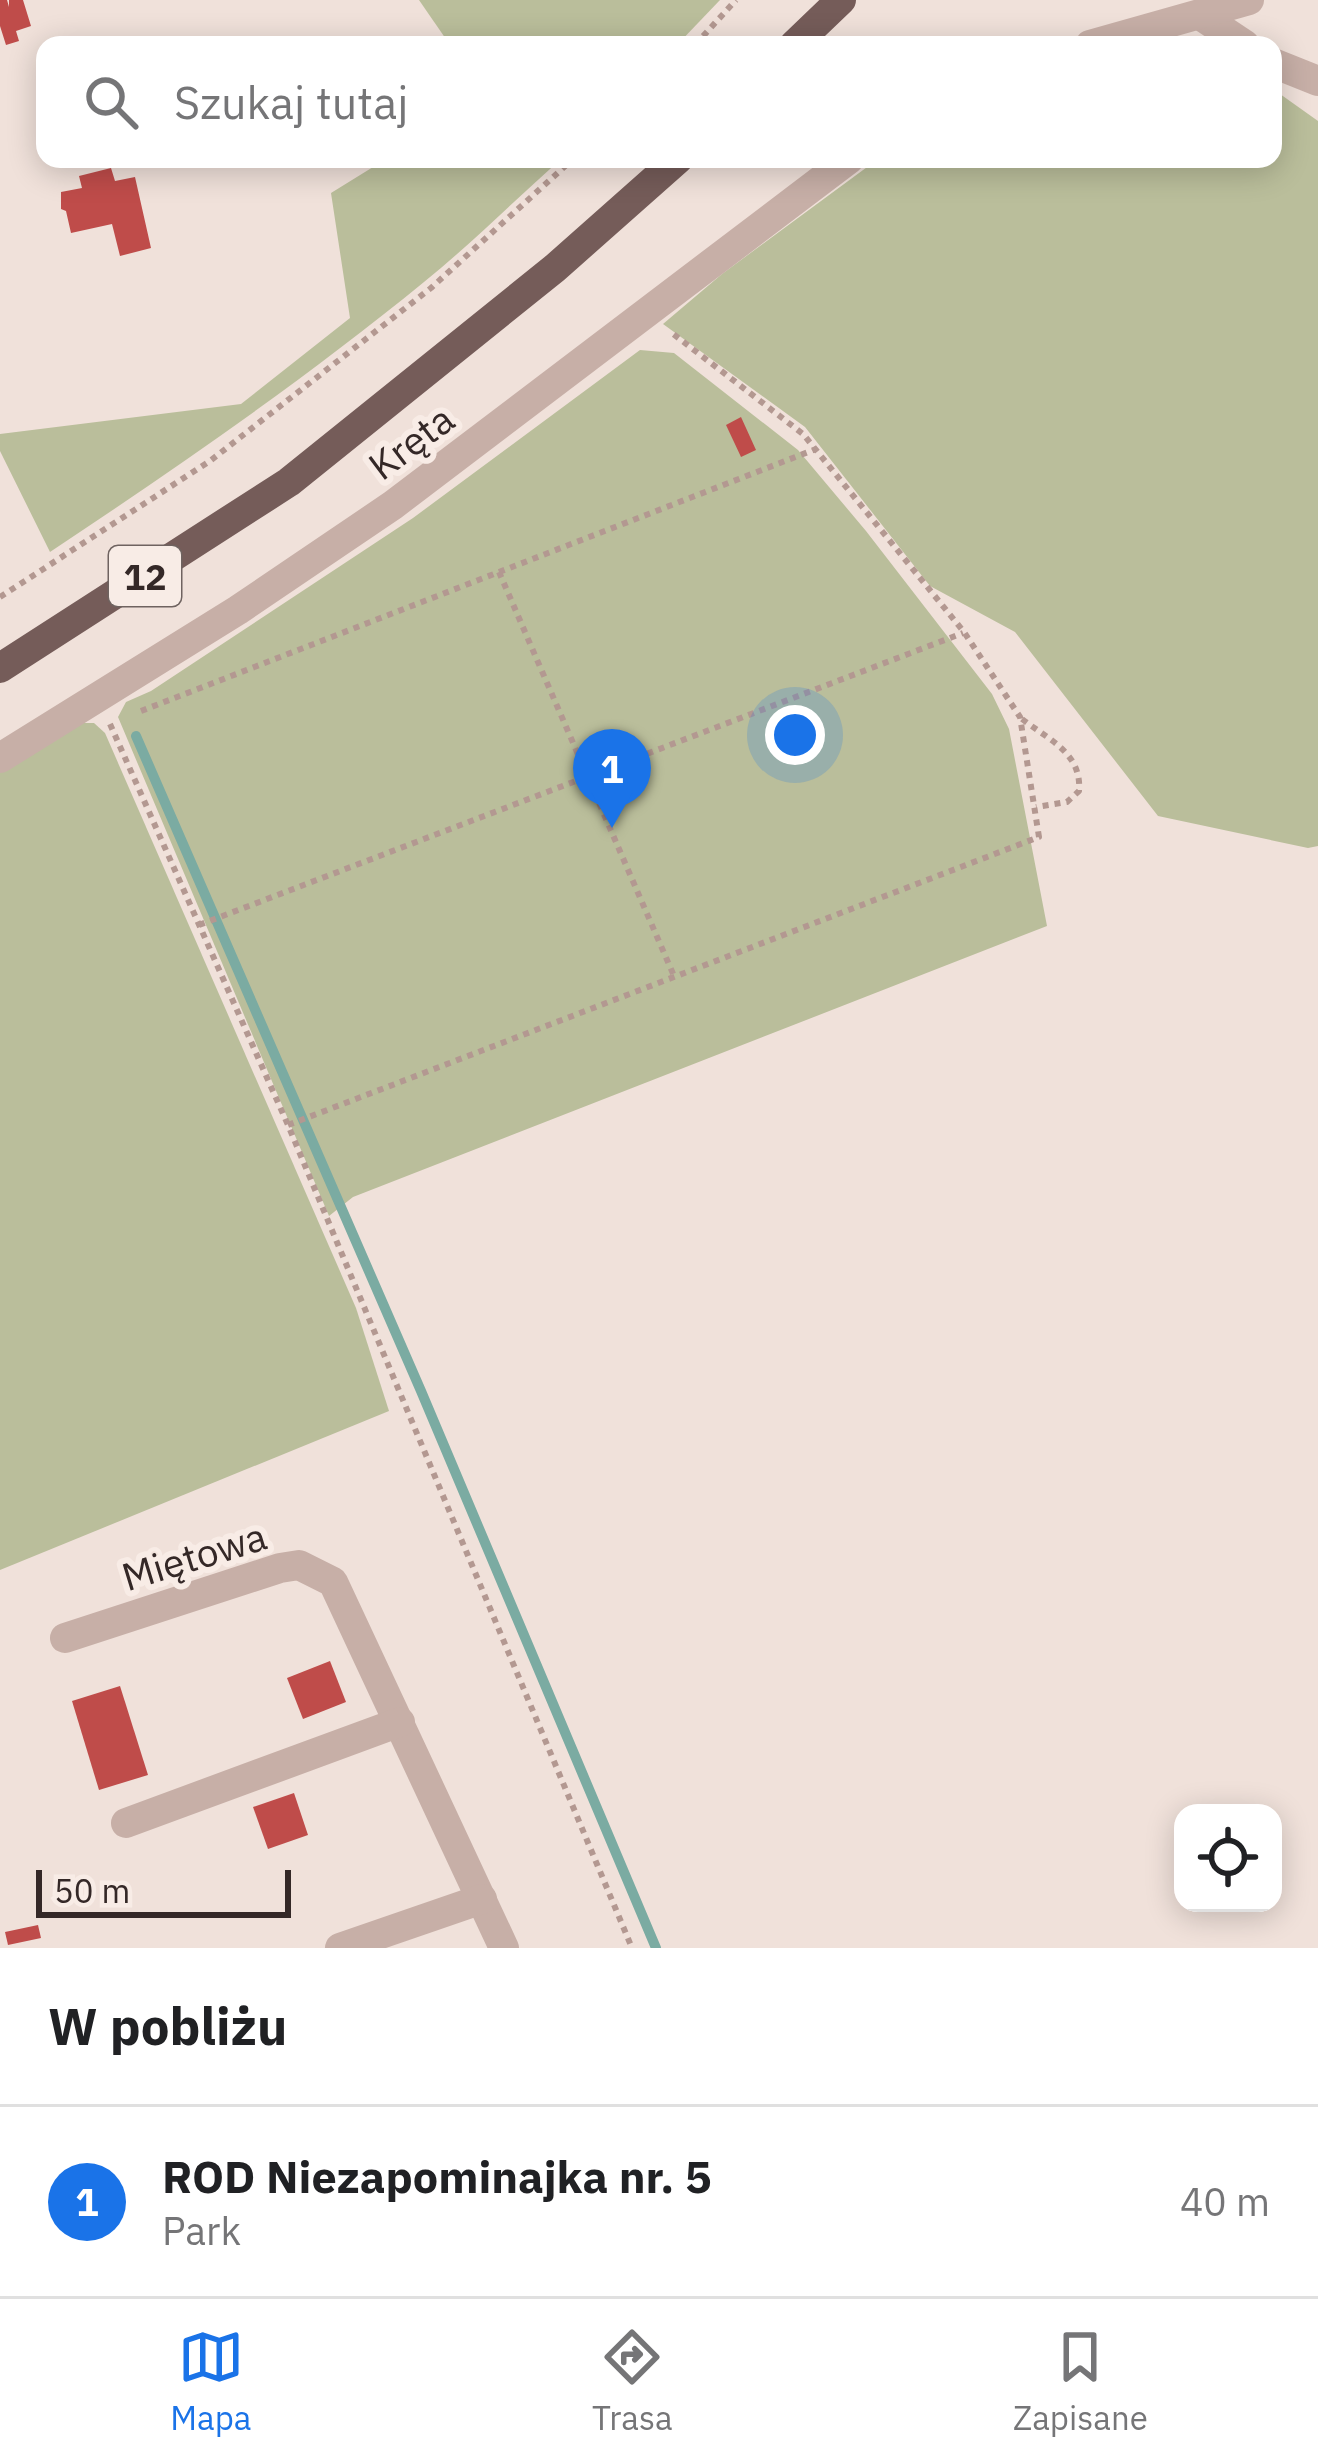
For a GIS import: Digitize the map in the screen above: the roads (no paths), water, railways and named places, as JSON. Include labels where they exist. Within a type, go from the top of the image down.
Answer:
[{"type":"main road","points":[[803,36],[841,0]]},
{"type":"main road","name":"12","points":[[0,668],[289,482],[555,268],[667,168]]},
{"type":"street","points":[[1123,36],[1249,0]]},
{"type":"street","points":[[1200,15],[1232,36]]},
{"type":"street","points":[[1282,67],[1318,82]]},
{"type":"street","name":"Kręta","points":[[0,758],[238,610],[393,505],[837,168]]},
{"type":"street","name":"Miętowa","points":[[65,1638],[280,1568],[299,1565],[332,1582],[344,1598],[504,1948]]},
{"type":"street","points":[[126,1823],[400,1723]]},
{"type":"street","points":[[340,1948],[482,1899]]},
{"type":"waterway","points":[[136,736],[421,1391],[656,1948]]},
{"type":"place","name":"ROD Niezapominajka nr. 5","points":[[612,828]]}]
